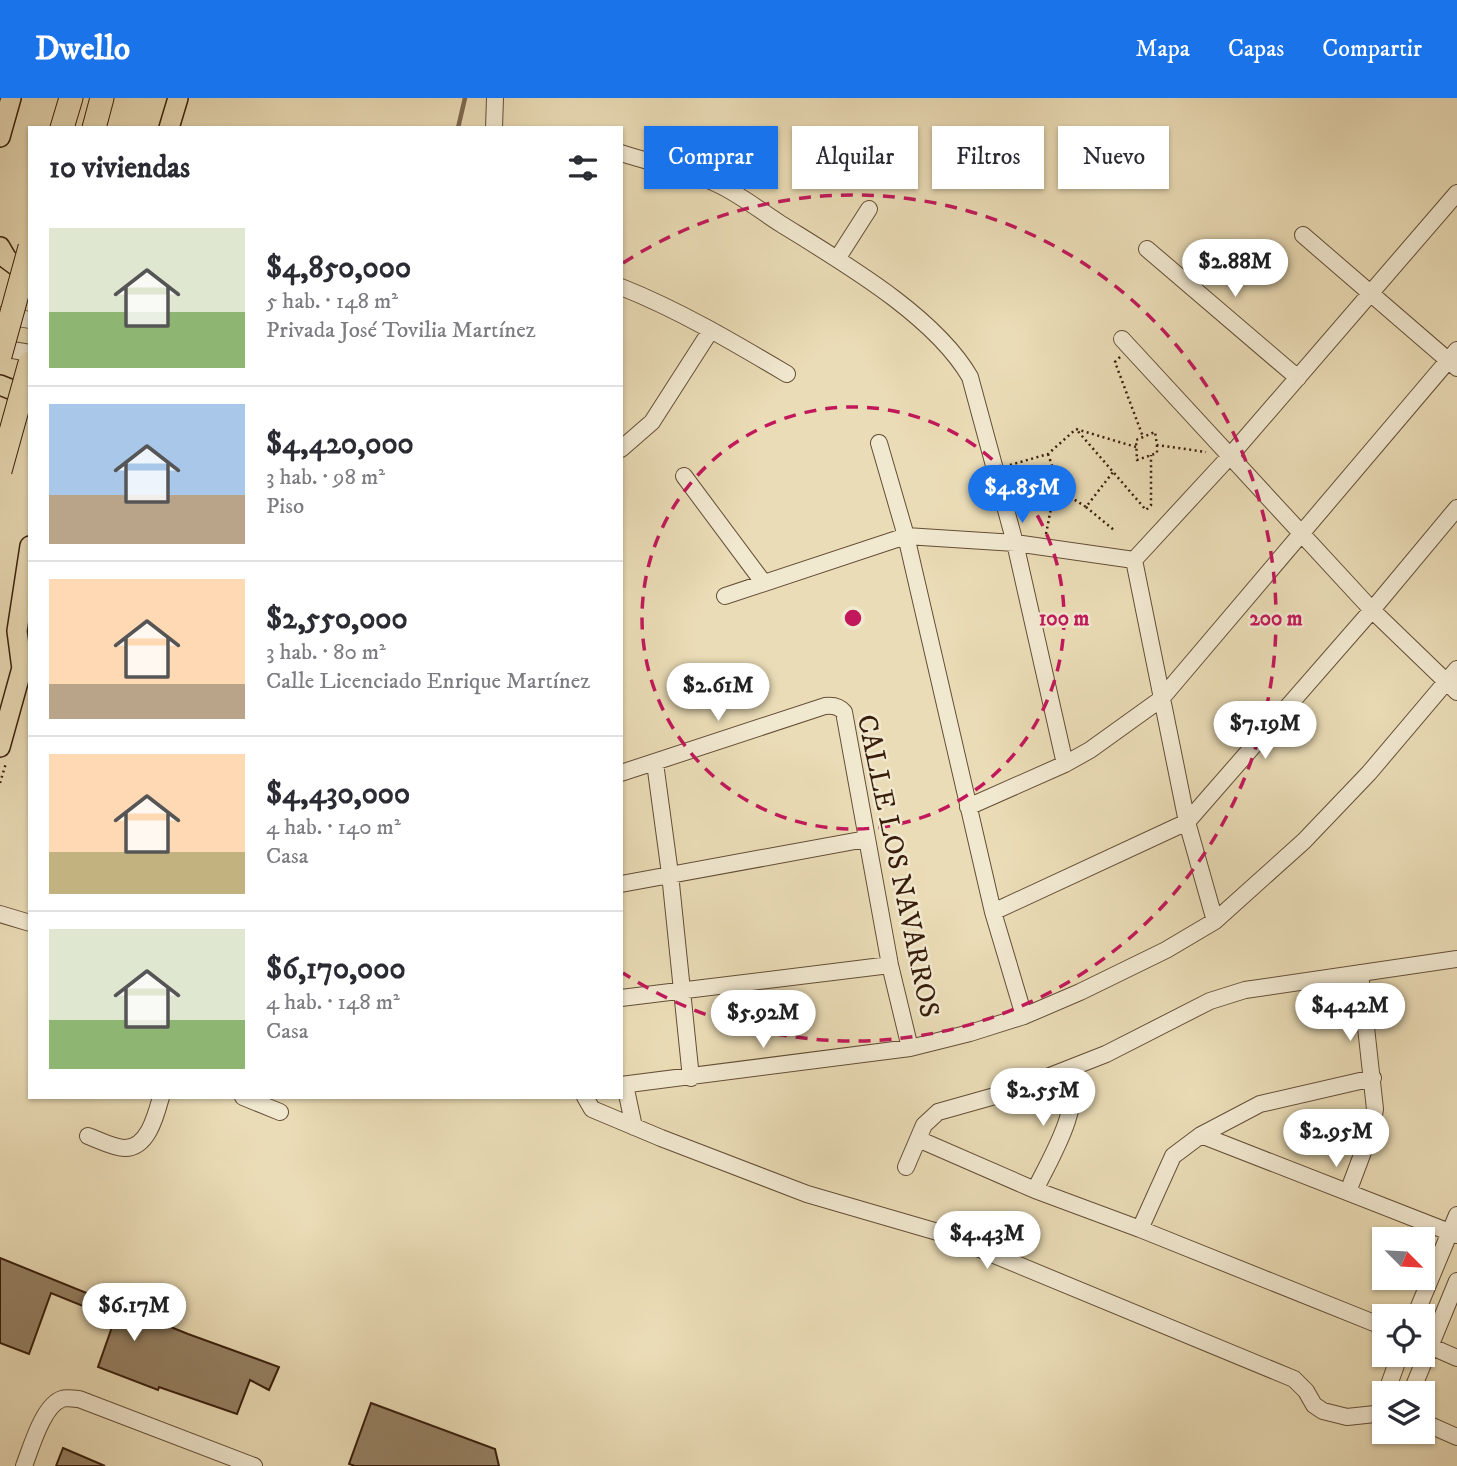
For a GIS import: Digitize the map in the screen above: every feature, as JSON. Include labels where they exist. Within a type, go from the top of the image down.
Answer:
[{"type":"highway","points":[[63,126],[71,98]]},
{"type":"highway","points":[[95,126],[102,98]]},
{"type":"highway","points":[[0,356],[28,254]]},
{"type":"highway","points":[[0,471],[28,370]]},
{"type":"main road","points":[[0,137],[11,98]]},
{"type":"main road","points":[[170,126],[177,98]]},
{"type":"main road","points":[[0,247],[7,259],[28,275]]},
{"type":"main road","points":[[0,385],[28,396]]},
{"type":"main road","points":[[0,747],[26,669],[18,631],[28,560]]},
{"type":"street","points":[[494,126],[495,98]]},
{"type":"street","points":[[623,154],[712,181],[837,258],[905,308],[962,362],[970,377],[1015,543],[1065,764]]},
{"type":"street","points":[[1134,560],[1230,456],[1457,193]]},
{"type":"street","points":[[837,258],[869,209]]},
{"type":"street","points":[[968,807],[1065,764],[1090,750],[1161,699],[1454,359],[1303,235]]},
{"type":"street","points":[[1147,249],[1298,378]]},
{"type":"street","points":[[623,288],[646,296],[711,330],[787,374]]},
{"type":"street","points":[[0,315],[28,320]]},
{"type":"street","points":[[623,447],[652,422],[711,330]]},
{"type":"street","points":[[1126,343],[1372,610],[1452,687]]},
{"type":"street","points":[[0,348],[28,353]]},
{"type":"street","points":[[878,443],[905,536],[993,912],[1024,1016]]},
{"type":"street","points":[[684,476],[762,582]]},
{"type":"street","points":[[993,912],[1187,822],[1457,508]]},
{"type":"street","points":[[725,596],[905,536],[1015,543],[1134,560]]},
{"type":"street","points":[[1134,560],[1187,822],[1214,921]]},
{"type":"street","points":[[634,1127],[623,1085],[910,1048],[1024,1016],[1166,950],[1214,921],[1340,805],[1452,687],[1457,669]]},
{"type":"street","name":"CALLE LOS NAVARROS","points":[[655,763],[825,706],[836,706],[844,712],[890,965],[910,1048]]},
{"type":"street","points":[[623,771],[655,763],[670,874],[691,1078]]},
{"type":"street","points":[[623,884],[866,839]]},
{"type":"street","points":[[0,914],[28,922]]},
{"type":"street","points":[[906,1167],[928,1120],[938,1112],[1009,1092],[1106,1054],[1223,996],[1245,990],[1457,959]]},
{"type":"street","points":[[623,998],[890,965]]},
{"type":"street","points":[[1348,1192],[1374,1119],[1373,1078],[1360,973]]},
{"type":"street","points":[[1035,1190],[1071,1109],[1074,1080],[1071,1068]]},
{"type":"street","points":[[1140,1229],[1173,1156],[1201,1135],[1260,1104],[1373,1078]]},
{"type":"street","points":[[88,1136],[124,1148],[137,1145],[145,1137],[160,1099]]},
{"type":"street","points":[[248,1099],[280,1112]]},
{"type":"street","points":[[586,1099],[592,1109],[634,1127],[807,1194],[941,1233],[1294,1379],[1306,1391],[1314,1405],[1324,1411],[1347,1417],[1372,1414]]},
{"type":"street","points":[[1201,1135],[1453,1234]]},
{"type":"street","points":[[918,1139],[1035,1190],[1372,1322]]},
{"type":"street","points":[[1421,1304],[1453,1234],[1457,1215]]},
{"type":"street","points":[[1435,1328],[1457,1281]]},
{"type":"street","points":[[1435,1348],[1457,1358]]},
{"type":"street","points":[[24,1466],[44,1418],[54,1403],[64,1398],[79,1399],[254,1466]]},
{"type":"street","points":[[1435,1427],[1457,1437]]},
{"type":"path","points":[[1126,343],[1115,362],[1143,437]]},
{"type":"path","points":[[1076,429],[1136,447]]},
{"type":"path","points":[[1044,488],[1012,480],[1007,465],[1048,454],[1076,429]]},
{"type":"path","points":[[1076,429],[1146,510],[1151,505],[1151,455]]},
{"type":"path","points":[[1155,432],[1157,445],[1157,453],[1137,460],[1136,440],[1155,432]]},
{"type":"path","points":[[1157,445],[1230,456]]},
{"type":"path","points":[[1048,454],[1058,483]]},
{"type":"path","points":[[1086,507],[1113,472]]},
{"type":"path","points":[[1049,481],[1058,483],[1069,487],[1057,505],[1036,499],[1049,481]]},
{"type":"path","points":[[1065,493],[1114,530]]},
{"type":"path","points":[[1045,547],[1049,508],[1052,503]]},
{"type":"building","points":[[0,1258],[188,1334],[279,1367],[269,1390],[250,1380],[237,1414],[159,1387],[158,1390],[98,1367],[112,1327],[99,1323],[103,1314],[51,1293],[29,1354],[0,1343]]},
{"type":"building","points":[[371,1403],[495,1449],[499,1466],[349,1464]]},
{"type":"building","points":[[63,1448],[105,1466],[56,1466]]},
{"type":"waterway","points":[[458,126],[465,98]]}]
